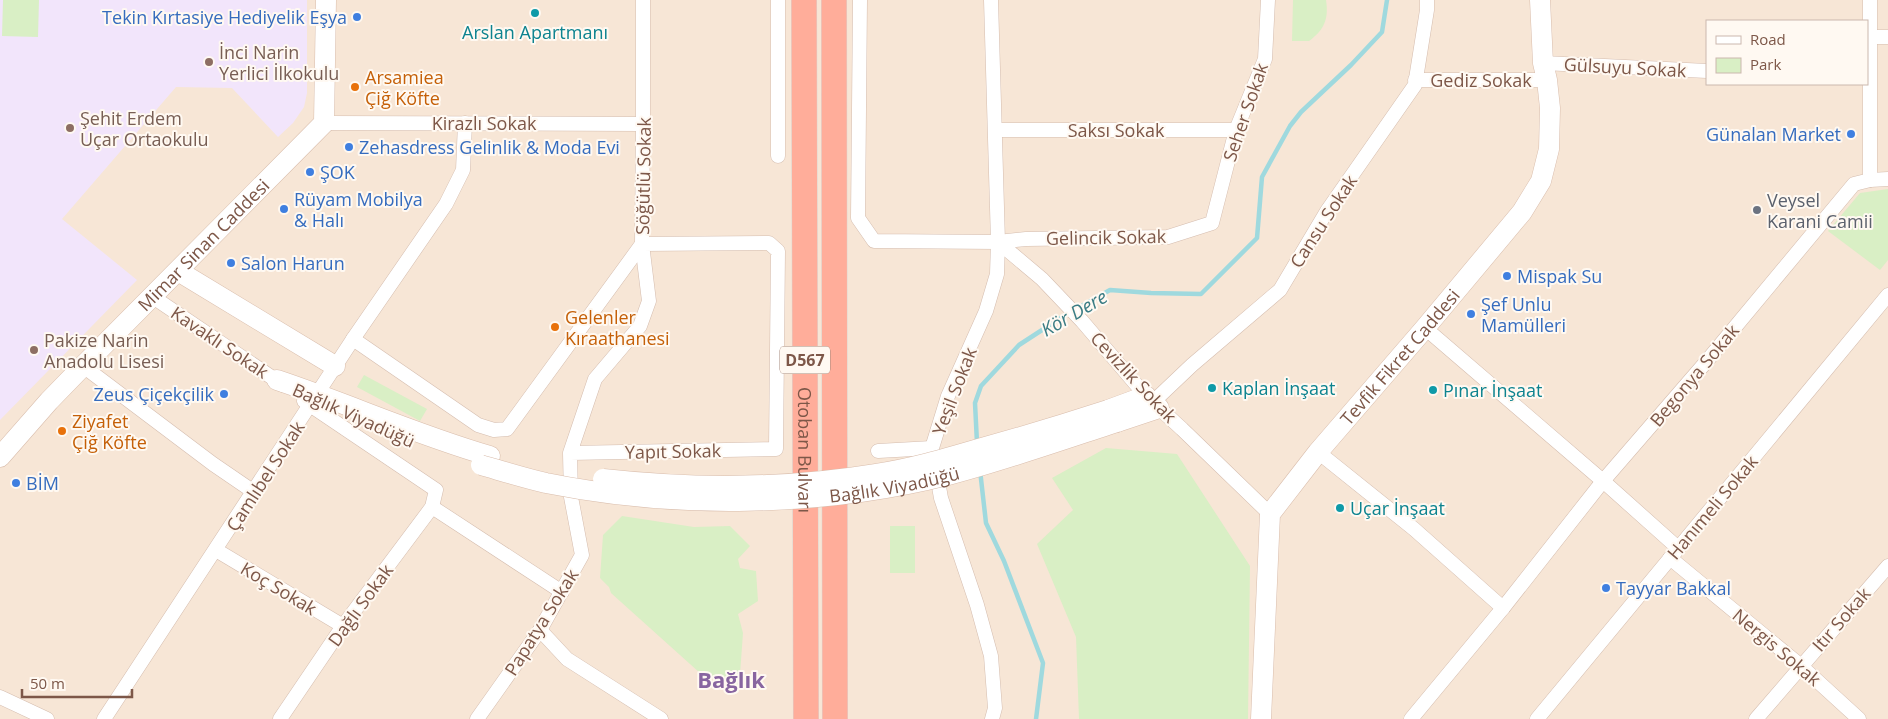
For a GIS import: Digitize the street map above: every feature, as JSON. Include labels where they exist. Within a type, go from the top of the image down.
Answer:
[{"type":"highway","name":"Otoban Bulvarı","points":[[804,0],[806,719]]},
{"type":"highway","name":"Otoban Bulvarı","points":[[834,0],[835,719]]},
{"type":"street","points":[[324,122],[326,0]]},
{"type":"street","name":"Söğütlü Sokak","points":[[354,339],[478,425],[494,430],[507,429],[642,244],[644,124],[642,0]]},
{"type":"street","points":[[778,0],[778,156]]},
{"type":"street","name":"Gelincik Sokak","points":[[860,0],[858,218],[874,241],[998,242],[1026,239],[1168,237],[1212,223]]},
{"type":"street","points":[[991,0],[998,242]]},
{"type":"street","name":"Seher Sokak","points":[[1212,223],[1236,130],[1265,59],[1268,0]]},
{"type":"street","name":"Cansu Sokak","points":[[1153,402],[1192,365],[1280,290],[1327,211],[1415,85],[1428,10],[1427,0]]},
{"type":"street","name":"Tevfik Fikret Caddesi","points":[[1270,514],[1318,452],[1522,212],[1541,181],[1550,149],[1550,108],[1545,72],[1540,0]]},
{"type":"street","points":[[1870,0],[1870,180]]},
{"type":"street","points":[[1870,37],[1888,37]]},
{"type":"street","name":"Gediz Sokak","points":[[1415,80],[1545,72]]},
{"type":"street","name":"Gülsuyu Sokak","points":[[1545,72],[1706,72]]},
{"type":"street","name":"Kirazlı Sokak","points":[[324,122],[644,124]]},
{"type":"street","name":"Mimar Sinan Caddesi","points":[[0,457],[49,401],[324,122]]},
{"type":"street","name":"Çamlıbel Sokak","points":[[104,719],[335,366],[446,204],[463,170],[465,123]]},
{"type":"street","name":"Saksı Sokak","points":[[996,130],[1236,130]]},
{"type":"street","name":"Begonya Sokak","points":[[1411,719],[1503,608],[1603,481],[1706,362],[1854,184],[1888,178]]},
{"type":"street","name":"Cevizlik Sokak","points":[[998,242],[1042,279],[1082,321],[1153,402],[1270,514]]},
{"type":"street","name":"Yeşil Sokak","points":[[992,719],[995,708],[991,656],[977,605],[941,498],[932,448],[948,396],[986,311],[997,274],[998,242]]},
{"type":"street","name":"Yapıt Sokak","points":[[570,453],[776,449],[778,251],[769,243],[642,244]]},
{"type":"street","name":"Papatya Sokak","points":[[478,719],[540,630],[582,555],[571,497],[570,453],[595,379],[640,326],[649,301],[642,244]]},
{"type":"street","points":[[178,271],[335,366]]},
{"type":"street","name":"Hanımeli Sokak","points":[[1538,719],[1888,295]]},
{"type":"street","name":"Kavaklı Sokak","points":[[153,297],[277,380]]},
{"type":"street","name":"Nergis Sokak","points":[[1425,328],[1603,481],[1674,553],[1859,719]]},
{"type":"street","points":[[83,366],[213,464],[254,492]]},
{"type":"street","name":"Bağlık Viyadüğü","points":[[277,380],[314,400],[403,439],[485,460],[546,482],[637,497],[733,502],[840,495],[947,475],[1153,402]]},
{"type":"street","name":"Dağlı Sokak","points":[[280,719],[343,626],[432,507],[436,490],[314,400]]},
{"type":"street","points":[[878,451],[932,448]]},
{"type":"street","points":[[1318,452],[1414,529],[1503,608]]},
{"type":"street","points":[[432,507],[562,592]]},
{"type":"street","points":[[1261,719],[1270,514]]},
{"type":"street","name":"Koç Sokak","points":[[216,550],[343,626]]},
{"type":"street","name":"Itır Sokak","points":[[1756,719],[1888,566]]},
{"type":"street","points":[[540,630],[567,659],[660,719]]},
{"type":"street","points":[[0,697],[47,719]]},
{"type":"shaded area","points":[[0,0],[1888,0],[1888,719],[0,719]]},
{"type":"shaded area","points":[[0,0],[307,0],[307,93],[304,107],[293,123],[278,137],[232,88],[176,87],[62,219],[137,280],[0,420]]},
{"type":"green space","points":[[3,0],[39,0],[38,37],[2,36]]},
{"type":"green space","points":[[1293,0],[1326,0],[1327,13],[1322,28],[1309,41],[1292,41]]},
{"type":"green space","points":[[1888,189],[1888,260],[1880,270],[1828,231],[1860,193]]},
{"type":"green space","points":[[364,375],[427,409],[420,421],[357,387]]},
{"type":"green space","points":[[1106,448],[1177,454],[1250,566],[1248,719],[1079,719],[1076,637],[1037,544],[1073,510],[1052,478]]},
{"type":"green space","points":[[622,516],[694,527],[730,526],[750,546],[738,559],[740,568],[756,571],[758,601],[738,614],[743,633],[739,688],[700,673],[611,593],[609,587],[600,578],[603,535]]},
{"type":"green space","points":[[890,526],[915,526],[915,573],[890,573]]},
{"type":"waterway","name":"Kör Dere","points":[[977,443],[975,403],[981,386],[1019,345],[1062,317],[1110,290],[1201,294],[1257,238],[1262,177],[1290,126],[1301,112],[1351,65],[1382,32],[1387,0]]},
{"type":"waterway","name":"Kör Dere","points":[[980,470],[986,523],[1004,561],[1043,663],[1036,719]]},
{"type":"place","name":"Arslan Apartmanı","points":[[535,13]]},
{"type":"place","name":"Tekin Kırtasiye Hediyelik Eşya","points":[[357,17]]},
{"type":"place","name":"İnci Narin Yerlici İlkokulu","points":[[209,62]]},
{"type":"place","name":"Arsamiea Çiğ Köfte","points":[[355,87]]},
{"type":"place","name":"Şehit Erdem Uçar Ortaokulu","points":[[70,128]]},
{"type":"place","name":"Günalan Market","points":[[1851,134]]},
{"type":"place","name":"Zehasdress Gelinlik & Moda Evi","points":[[349,147]]},
{"type":"place","name":"ŞOK","points":[[310,172]]},
{"type":"place","name":"Rüyam Mobilya & Halı","points":[[284,209]]},
{"type":"place","name":"Veysel Karani Camii","points":[[1757,210]]},
{"type":"place","name":"Salon Harun","points":[[231,263]]},
{"type":"place","name":"Mispak Su","points":[[1507,276]]},
{"type":"place","name":"Şef Unlu Mamülleri","points":[[1471,314]]},
{"type":"place","name":"Gelenler Kıraathanesi","points":[[555,327]]},
{"type":"place","name":"Pakize Narin Anadolu Lisesi","points":[[34,350]]},
{"type":"place","name":"Kaplan İnşaat","points":[[1212,388]]},
{"type":"place","name":"Pınar İnşaat","points":[[1433,390]]},
{"type":"place","name":"Zeus Çiçekçilik","points":[[224,394]]},
{"type":"place","name":"Ziyafet Çiğ Köfte","points":[[62,431]]},
{"type":"place","name":"BİM","points":[[16,483]]},
{"type":"place","name":"Uçar İnşaat","points":[[1340,508]]},
{"type":"place","name":"Tayyar Bakkal","points":[[1606,588]]},
{"type":"district","name":"Bağlık","points":[[731,679]]}]
